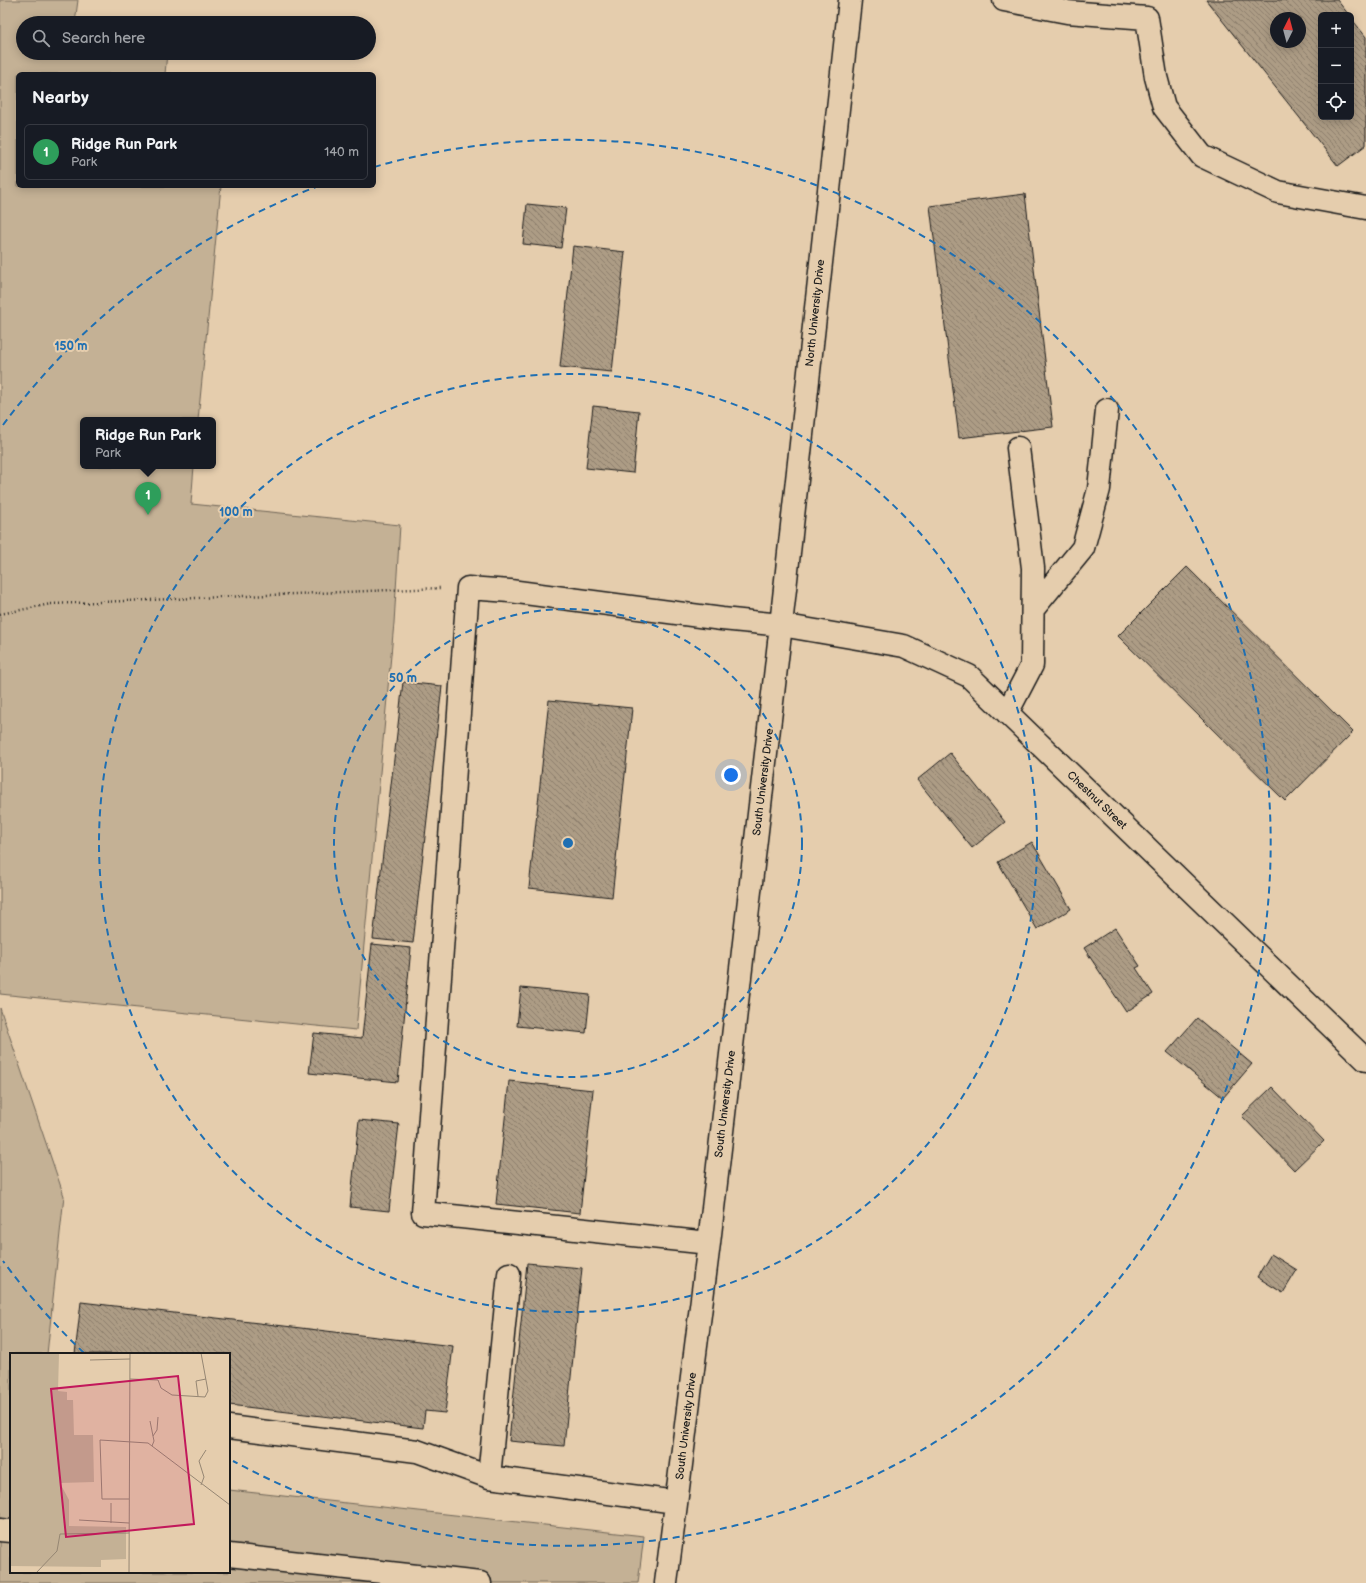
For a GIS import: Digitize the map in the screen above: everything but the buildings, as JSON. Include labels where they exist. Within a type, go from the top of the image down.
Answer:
[{"type":"street","name":"North University Drive","points":[[781,625],[850,0]]},
{"type":"street","points":[[1004,0],[1067,12],[1147,18],[1156,78],[1164,107],[1202,156],[1278,192],[1366,208]]},
{"type":"street","points":[[1033,609],[1083,548],[1099,489],[1106,410]]},
{"type":"street","points":[[1008,713],[1032,665],[1033,568],[1018,448]]},
{"type":"street","name":"Chestnut Street","points":[[468,588],[510,591],[722,619],[781,625],[904,646],[969,676],[1366,1060]]},
{"type":"street","points":[[468,588],[423,1213],[709,1243]]},
{"type":"street","name":"South University Drive","points":[[666,1583],[709,1243],[781,625]]},
{"type":"street","points":[[489,1477],[509,1274]]},
{"type":"street","points":[[230,1427],[417,1450],[489,1477],[676,1502]]},
{"type":"street","points":[[0,1530],[10,1531]]},
{"type":"street","points":[[230,1555],[480,1583]]},
{"type":"path","points":[[0,614],[50,604],[330,592],[468,588]]},
{"type":"shaded area","points":[[0,0],[78,0],[76,16],[16,16],[16,60],[166,60],[165,72],[16,72],[16,188],[221,188],[198,417],[80,417],[80,469],[194,469],[191,504],[400,525],[394,623],[356,1030],[0,994]]},
{"type":"shaded area","points":[[0,1008],[64,1196],[47,1353],[10,1353],[10,1573],[230,1573],[230,1490],[644,1536],[638,1583],[0,1583]]},
{"type":"place","name":"Ridge Run Park","points":[[148,515]]}]
